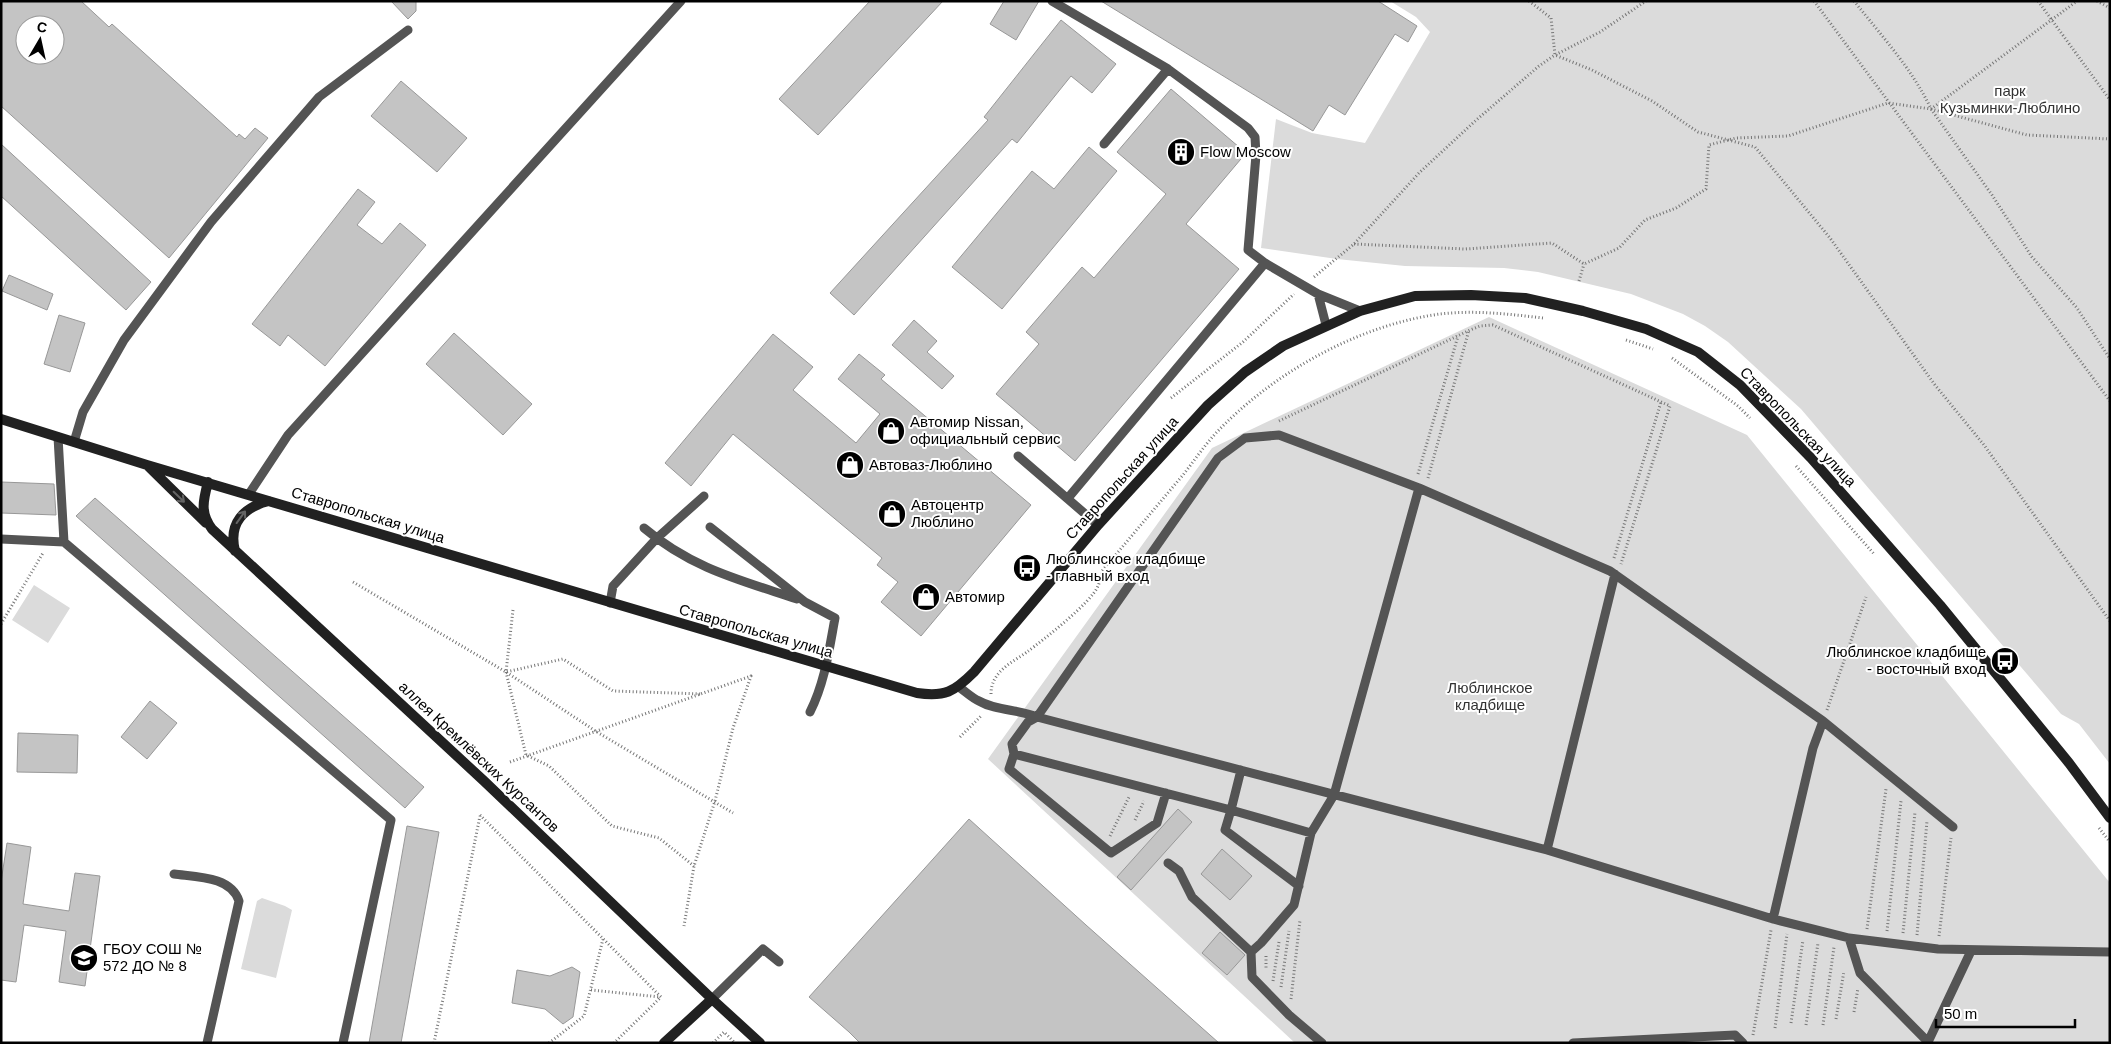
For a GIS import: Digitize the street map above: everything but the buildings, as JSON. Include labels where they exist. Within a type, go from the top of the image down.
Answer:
[{"type":"street","name":"Ставропольская улица","points":[[1,419],[147,465],[249,494],[610,604],[917,694],[936,696],[959,687],[1098,525],[1208,405],[1246,372],[1283,346],[1360,311],[1415,296],[1471,295],[1525,298],[1583,311],[1646,329],[1698,352],[1740,384],[1841,491],[1990,665],[2110,818]]},
{"type":"street","points":[[147,465],[212,529]]},
{"type":"street","name":"аллея Кремлёвских Курсантов","points":[[208,482],[202,502],[203,512],[212,529],[484,781],[760,1043]]},
{"type":"street","points":[[236,551],[234,532],[236,522],[242,513],[250,507],[270,501]]},
{"type":"street","points":[[664,1043],[712,999]]},
{"type":"lane","points":[[249,494],[283,451],[288,435],[680,1]]},
{"type":"lane","points":[[1052,1],[1168,70],[1248,128],[1255,137],[1256,155],[1248,250],[1265,263],[1318,294],[1360,311]]},
{"type":"lane","points":[[74,442],[84,412],[124,340],[211,222],[319,97],[408,30]]},
{"type":"lane","points":[[1104,144],[1168,70]]},
{"type":"lane","points":[[1068,498],[1265,263]]},
{"type":"lane","points":[[1318,294],[1326,325]]},
{"type":"lane","points":[[1166,793],[1157,823],[1111,853],[1009,770],[1014,754],[1012,744],[1028,722],[1037,717],[1218,458],[1245,438],[1279,435],[1419,489],[1612,572],[1823,721],[1952,827]]},
{"type":"lane","points":[[58,437],[64,542]]},
{"type":"lane","points":[[1018,456],[1098,525]]},
{"type":"lane","points":[[1251,952],[1294,905],[1311,833],[1334,796],[1419,489]]},
{"type":"lane","points":[[610,604],[613,586],[656,538],[704,496]]},
{"type":"lane","points":[[710,527],[805,602]]},
{"type":"lane","points":[[644,528],[676,553],[724,575],[805,602],[835,618],[827,667],[818,696],[810,712]]},
{"type":"lane","points":[[1,539],[64,542],[391,820],[343,1043]]},
{"type":"lane","points":[[1547,850],[1612,572]]},
{"type":"lane","points":[[959,687],[990,706],[1024,711],[1037,717],[1334,796],[1547,850],[1805,928],[1866,942],[1916,948],[1971,951],[2110,952]]},
{"type":"lane","points":[[1773,919],[1813,748],[1823,721]]},
{"type":"lane","points":[[1014,754],[1231,810],[1311,833]]},
{"type":"lane","points":[[1240,770],[1225,830],[1299,886]]},
{"type":"lane","points":[[1168,864],[1179,871],[1192,897],[1251,952],[1252,977],[1289,1015],[1322,1043]]},
{"type":"lane","points":[[174,874],[222,882],[237,895],[239,901],[207,1043]]},
{"type":"lane","points":[[1849,938],[1860,973],[1928,1042],[1971,951]]},
{"type":"lane","points":[[712,999],[763,948],[779,962]]},
{"type":"lane","points":[[1573,1043],[1735,1035],[1743,1043]]},
{"type":"path","points":[[1529,1],[1551,18],[1554,55]]},
{"type":"path","points":[[1166,403],[1242,342],[1304,285],[1354,244],[1420,172],[1474,122],[1554,55],[1600,32],[1646,1]]},
{"type":"path","points":[[1814,1],[2110,401]]},
{"type":"path","points":[[1854,1],[1884,38],[1925,96],[1931,109],[1992,195],[2032,257],[2077,308],[2110,359]]},
{"type":"path","points":[[2038,1],[2110,100]]},
{"type":"path","points":[[1931,109],[2052,22],[2077,1]]},
{"type":"path","points":[[2096,1],[2110,8]]},
{"type":"path","points":[[1554,55],[1592,70],[1652,102],[1698,132],[1754,147],[1830,238],[1935,385],[1984,445],[2110,621]]},
{"type":"path","points":[[1578,281],[1584,264],[1619,248],[1645,220],[1676,208],[1706,189],[1709,146],[1730,140],[1788,136],[1888,103],[1931,109],[2027,135],[2110,139]]},
{"type":"path","points":[[1354,244],[1466,249],[1552,243],[1584,264]]},
{"type":"path","points":[[960,737],[990,706],[991,686],[1007,662],[1026,652],[1080,607],[1098,587],[1102,571],[1216,434],[1282,378],[1317,357],[1369,332],[1404,321],[1442,314],[1494,312],[1548,319]]},
{"type":"path","points":[[1277,421],[1458,335],[1480,326],[1493,325],[1670,406],[1624,557],[1612,572]]},
{"type":"path","points":[[1419,489],[1470,330]]},
{"type":"path","points":[[1419,489],[1458,335]]},
{"type":"path","points":[[1623,339],[1660,352]]},
{"type":"path","points":[[1669,355],[1738,406],[1752,420]]},
{"type":"path","points":[[1612,572],[1661,402]]},
{"type":"path","points":[[1793,462],[1876,556]]},
{"type":"path","points":[[1,624],[50,541]]},
{"type":"path","points":[[353,582],[506,672],[597,732],[733,813]]},
{"type":"path","points":[[1823,721],[1866,597]]},
{"type":"path","points":[[514,610],[506,672],[526,755]]},
{"type":"path","points":[[506,672],[563,659],[613,692],[705,694]]},
{"type":"path","points":[[510,762],[752,676],[733,728],[715,801],[694,866],[684,926]]},
{"type":"path","points":[[526,755],[549,766],[612,826],[659,838],[694,866]]},
{"type":"path","points":[[1866,942],[1888,774]]},
{"type":"path","points":[[1104,847],[1134,785]]},
{"type":"path","points":[[1885,944],[1903,787]]},
{"type":"path","points":[[1125,844],[1148,789]]},
{"type":"path","points":[[1902,946],[1917,798]]},
{"type":"path","points":[[1916,948],[1929,808]]},
{"type":"path","points":[[434,1043],[480,815],[661,997]]},
{"type":"path","points":[[2096,824],[2110,842]]},
{"type":"path","points":[[1938,949],[1952,827]]},
{"type":"path","points":[[1289,1015],[1301,912],[1294,905]]},
{"type":"path","points":[[1279,1004],[1290,921],[1286,915]]},
{"type":"path","points":[[1752,1043],[1773,919]]},
{"type":"path","points":[[1775,1028],[1788,922]]},
{"type":"path","points":[[1271,996],[1281,932],[1276,926]]},
{"type":"path","points":[[1791,1023],[1805,928]]},
{"type":"path","points":[[1806,1024],[1820,930]]},
{"type":"path","points":[[1823,1025],[1835,934]]},
{"type":"path","points":[[550,1043],[584,1016],[603,939]]},
{"type":"path","points":[[1836,1019],[1845,965]]},
{"type":"path","points":[[1854,1012],[1860,973]]},
{"type":"path","points":[[591,990],[661,997]]},
{"type":"path","points":[[614,1043],[661,997]]},
{"type":"path","points":[[713,1043],[724,1032],[735,1043]]},
{"type":"green space","name":"парк Кузьминки-Люблино","points":[[1390,1],[2110,1],[2110,764],[2079,724],[2061,714],[1801,409],[1728,342],[1705,326],[1683,314],[1631,294],[1538,272],[1504,268],[1405,266],[1261,248],[1276,119],[1312,133],[1365,143],[1430,32],[1416,17]]},
{"type":"green space","name":"Люблинское кладбище","points":[[1489,317],[1747,435],[2110,883],[2110,1043],[1295,1043],[988,759],[1212,448]]},
{"type":"green space","points":[[34,585],[70,608],[48,643],[12,620]]},
{"type":"green space","points":[[262,898],[292,910],[276,978],[241,969],[257,901]]},
{"type":"place","name":"Flow Moscow","points":[[1181,152]]},
{"type":"place","name":"Автомир Nissan, официальный сервис","points":[[891,431]]},
{"type":"place","name":"Автоваз-Люблино","points":[[850,465]]},
{"type":"place","name":"Автоцентр Люблино","points":[[892,514]]},
{"type":"place","name":"Люблинское кладбище - главный вход","points":[[1027,568]]},
{"type":"place","name":"Автомир","points":[[926,597]]},
{"type":"place","name":"Люблинское кладбище - восточный вход","points":[[2005,661]]},
{"type":"place","name":"ГБОУ СОШ № 572 ДО № 8","points":[[84,958]]}]
